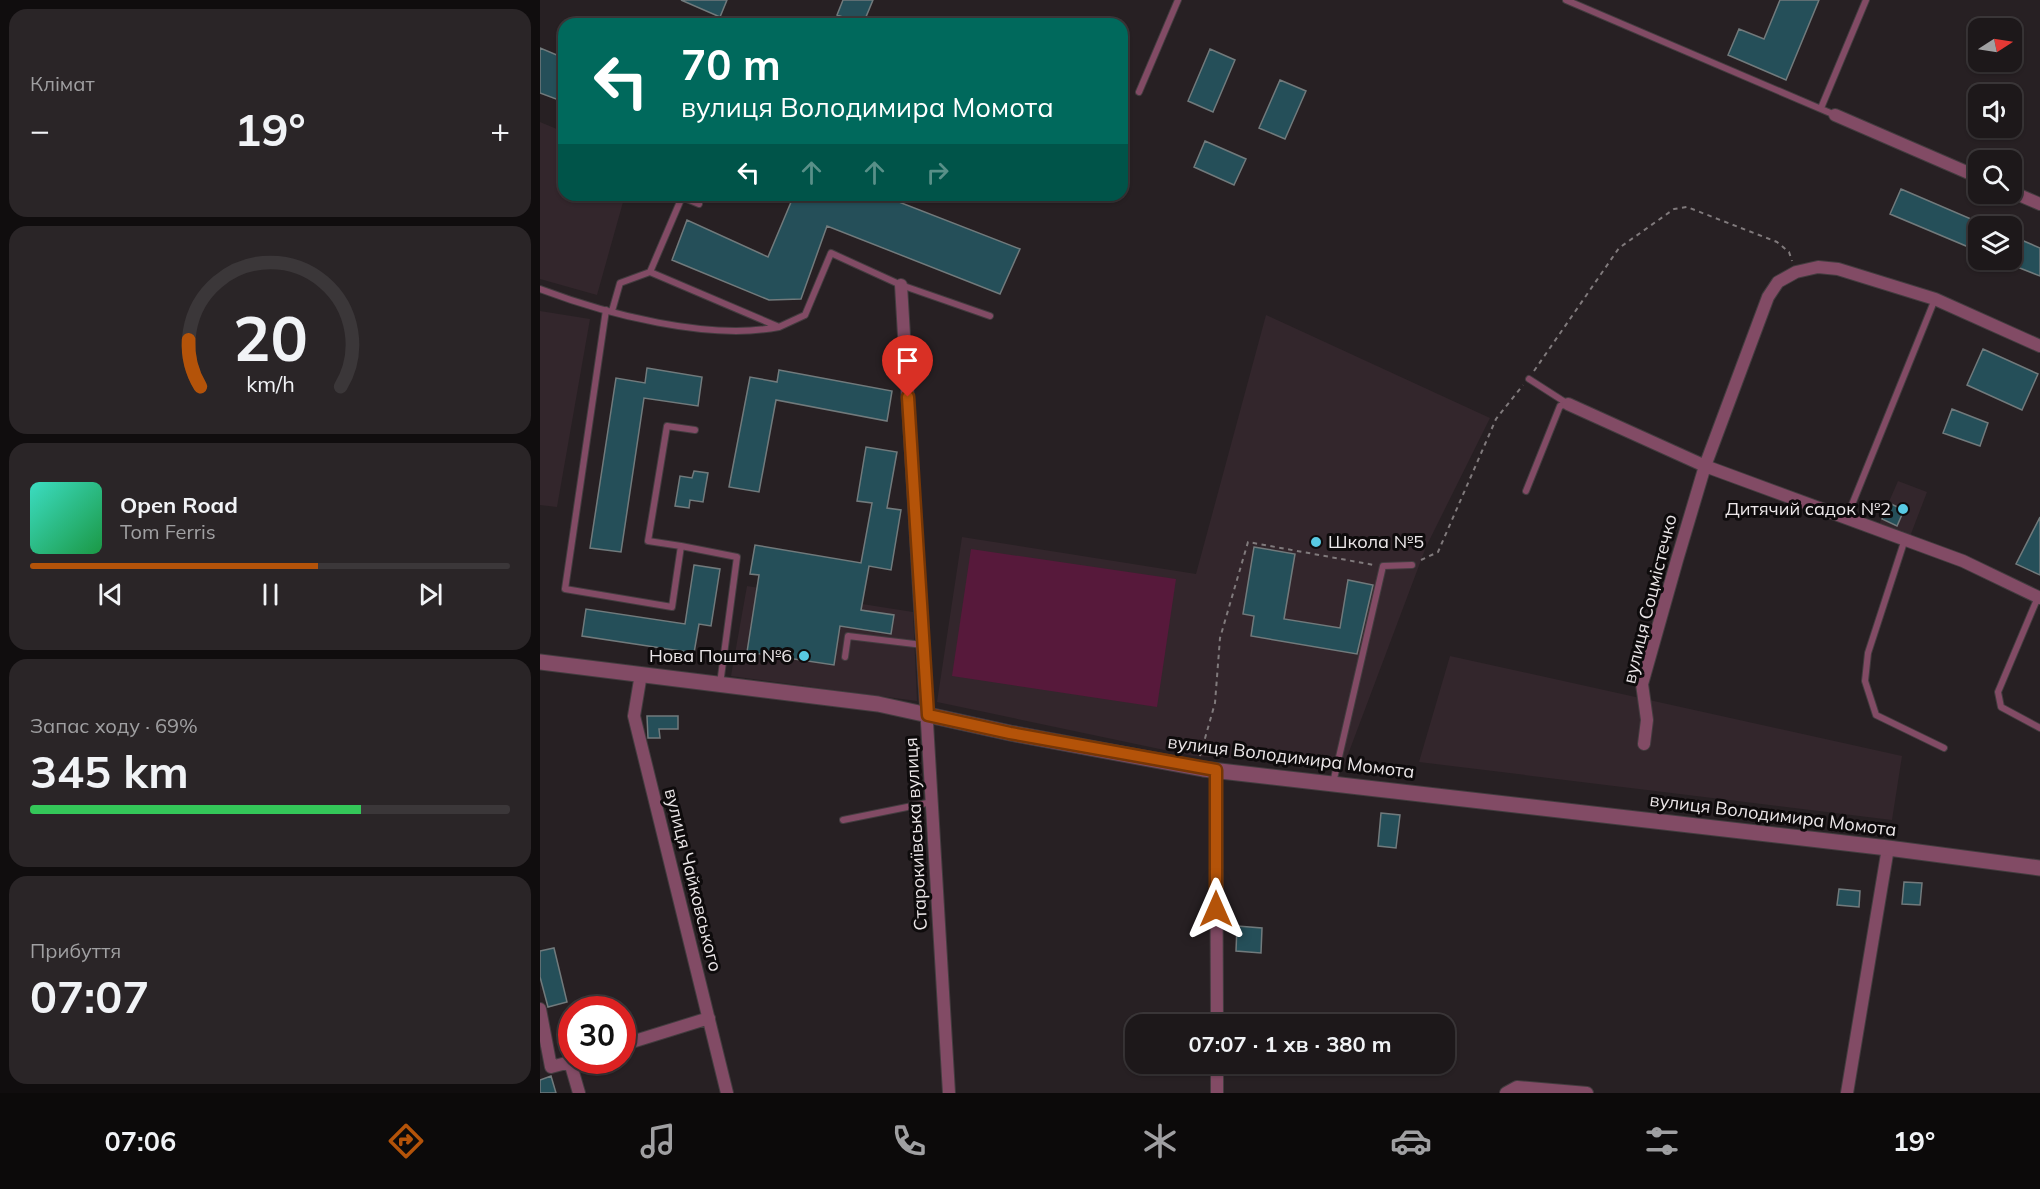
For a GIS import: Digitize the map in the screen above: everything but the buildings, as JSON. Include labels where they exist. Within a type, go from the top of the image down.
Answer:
[{"type":"street","points":[[1835,115],[1968,173]]},
{"type":"street","points":[[2022,196],[2040,204]]},
{"type":"street","points":[[1796,272],[1818,267],[1838,269],[1935,298],[2040,346]]},
{"type":"street","name":"вулиця Соцмістечко","points":[[1644,744],[1647,720],[1642,684],[1705,466],[1768,297],[1779,282],[1796,272]]},
{"type":"street","name":"Старокиївська вулиця","points":[[901,285],[949,1093]]},
{"type":"street","points":[[1568,404],[1705,466],[1963,561],[2039,597]]},
{"type":"street","name":"вулиця Володимира Момота","points":[[540,662],[878,704],[1010,733],[1216,770],[1888,848],[2040,868]]},
{"type":"street","name":"вулиця Чайковського","points":[[641,674],[634,716],[727,1093]]},
{"type":"street","points":[[1216,770],[1217,1014]]},
{"type":"street","points":[[1846,1093],[1888,848]]},
{"type":"street","points":[[540,1009],[546,1068]]},
{"type":"street","points":[[636,1041],[708,1018]]},
{"type":"street","points":[[575,1074],[579,1093]]},
{"type":"street","points":[[1217,1074],[1217,1093]]},
{"type":"street","points":[[1506,1093],[1517,1087],[1587,1093]]},
{"type":"lane","points":[[1139,92],[1178,0]]},
{"type":"lane","points":[[1566,0],[1835,115]]},
{"type":"lane","points":[[1821,108],[1866,0]]},
{"type":"lane","points":[[650,272],[680,201]]},
{"type":"lane","points":[[692,201],[699,204]]},
{"type":"lane","points":[[540,289],[578,303],[676,325],[727,330],[761,330],[779,327],[804,315],[831,253],[901,285],[990,316]]},
{"type":"lane","points":[[681,546],[672,607],[565,589],[609,310],[620,283],[650,272],[779,327]]},
{"type":"lane","points":[[1847,517],[1935,298]]},
{"type":"lane","points":[[1529,379],[1568,404]]},
{"type":"lane","points":[[1526,491],[1560,406],[1568,404]]},
{"type":"lane","points":[[695,430],[667,426],[648,541],[737,556],[720,684]]},
{"type":"lane","points":[[1905,539],[1868,653],[1865,681],[1876,715],[1944,748]]},
{"type":"lane","points":[[1332,783],[1383,566],[1412,565]]},
{"type":"lane","points":[[2039,597],[1998,692],[2001,707],[2040,728]]},
{"type":"lane","points":[[844,657],[848,636],[923,645]]},
{"type":"lane","points":[[843,820],[932,801]]},
{"type":"path","points":[[1412,565],[1438,552],[1496,419],[1529,379],[1619,248],[1674,209],[1687,207],[1777,242],[1789,252],[1796,272]]},
{"type":"path","points":[[1196,767],[1215,703],[1220,638],[1248,542],[1383,566]]},
{"type":"shaded area","points":[[540,122],[558,130],[558,201],[623,201],[597,295],[540,279]]},
{"type":"shaded area","points":[[540,311],[590,319],[557,507],[540,505]]},
{"type":"shaded area","name":"Школа №5","points":[[1266,315],[1490,418],[1426,547],[1344,765],[1193,756],[937,702],[962,537],[1196,574]]},
{"type":"shaded area","name":"Дитячий садок №2","points":[[1898,481],[1927,492],[1909,539],[1878,527]]},
{"type":"shaded area","points":[[971,549],[1176,579],[1157,707],[952,676]]},
{"type":"shaded area","points":[[747,586],[913,612],[917,701],[731,676]]},
{"type":"shaded area","points":[[1450,656],[1902,756],[1892,820],[1419,762]]},
{"type":"place","name":"Дитячий садок №2","points":[[1903,509]]},
{"type":"place","name":"Школа №5","points":[[1316,542]]},
{"type":"place","name":"Нова Пошта №6","points":[[804,656]]},
{"type":"route","points":[[908,397],[928,715],[1010,733],[1216,770],[1216,909]]}]
